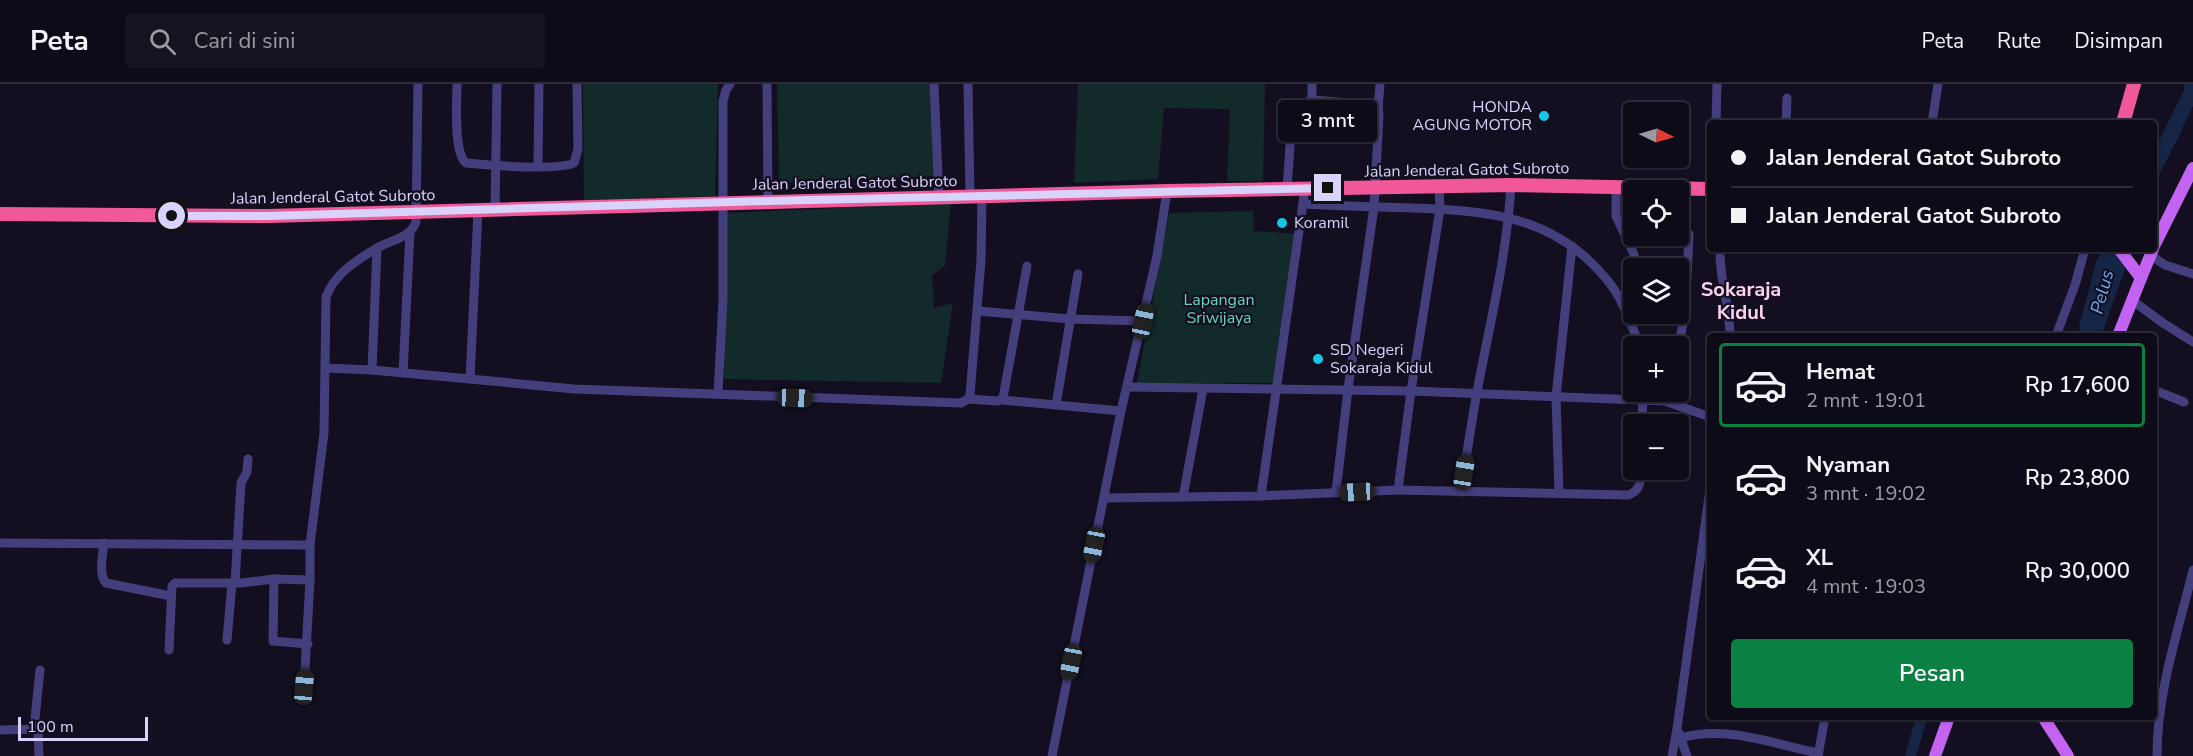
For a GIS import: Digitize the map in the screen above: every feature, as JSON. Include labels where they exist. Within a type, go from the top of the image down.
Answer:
[{"type":"highway","points":[[2124,120],[2134,84]]},
{"type":"highway","name":"Jalan Jenderal Gatot Subroto","points":[[0,214],[268,216],[495,211],[768,201],[1439,186],[1616,186],[1707,189]]},
{"type":"main road","points":[[2157,240],[2193,168]]},
{"type":"main road","points":[[2121,252],[2138,274]]},
{"type":"main road","points":[[2119,333],[2133,301],[2138,274],[2151,252]]},
{"type":"main road","points":[[1935,756],[1948,720]]},
{"type":"main road","points":[[2045,720],[2068,756]]},
{"type":"street","points":[[403,373],[410,232],[416,222],[418,84]]},
{"type":"street","points":[[457,84],[458,138],[461,158],[466,163],[496,166],[574,163],[578,149],[577,84]]},
{"type":"street","points":[[495,211],[497,84]]},
{"type":"street","points":[[538,166],[539,84]]},
{"type":"street","points":[[718,394],[723,299],[723,101],[730,84]]},
{"type":"street","points":[[767,84],[768,201]]},
{"type":"street","points":[[934,84],[939,198]]},
{"type":"street","points":[[968,84],[981,260],[968,399]]},
{"type":"street","points":[[1312,84],[1312,100]]},
{"type":"street","points":[[1336,492],[1374,207],[1380,84]]},
{"type":"street","points":[[1716,120],[1718,84]]},
{"type":"street","points":[[1932,120],[1938,84]]},
{"type":"street","points":[[1786,120],[1787,98]]},
{"type":"street","points":[[1287,189],[1293,109],[1300,103],[1312,100],[1374,105],[1378,109]]},
{"type":"street","points":[[1461,492],[1500,274],[1509,217],[1511,185]]},
{"type":"street","points":[[1398,490],[1440,209],[1439,186]]},
{"type":"street","points":[[1616,186],[1616,216],[1636,258]]},
{"type":"street","points":[[1262,496],[1305,189]]},
{"type":"street","points":[[1052,756],[1121,411],[1157,255],[1167,191]]},
{"type":"street","points":[[1303,204],[1473,211],[1509,217],[1543,228],[1589,259],[1610,283],[1636,336]]},
{"type":"street","points":[[470,379],[478,211]]},
{"type":"street","points":[[304,687],[308,644],[310,546],[324,433],[326,297],[331,285],[353,263],[410,232]]},
{"type":"street","points":[[1559,493],[1556,397],[1572,246]]},
{"type":"street","points":[[1681,336],[1688,246]]},
{"type":"street","points":[[372,370],[377,248]]},
{"type":"street","points":[[1720,252],[1721,279],[1729,309],[1730,333]]},
{"type":"street","points":[[2057,333],[2084,252]]},
{"type":"street","points":[[2154,252],[2165,265],[2193,274]]},
{"type":"street","points":[[1002,400],[1027,266]]},
{"type":"street","points":[[1056,405],[1078,274]]},
{"type":"street","points":[[2133,301],[2193,342]]},
{"type":"street","points":[[978,310],[1070,319],[1143,321]]},
{"type":"street","points":[[326,368],[372,370],[574,389],[961,403],[968,399],[992,402],[1002,400],[1121,411]]},
{"type":"street","points":[[1128,387],[1348,389],[1556,397],[1623,396]]},
{"type":"street","points":[[1183,497],[1203,389]]},
{"type":"street","points":[[2157,391],[2184,402]]},
{"type":"street","points":[[1668,402],[1707,416]]},
{"type":"street","points":[[227,640],[234,583],[241,483],[247,472],[248,459]]},
{"type":"street","points":[[1104,498],[1262,496],[1398,490],[1628,495],[1636,492],[1640,480]]},
{"type":"street","points":[[1672,756],[1679,733],[1707,513]]},
{"type":"street","points":[[0,543],[310,546]]},
{"type":"street","points":[[104,543],[102,579],[106,583],[171,596]]},
{"type":"street","points":[[2157,756],[2157,731],[2164,682],[2193,570]]},
{"type":"street","points":[[169,650],[172,586],[177,582],[202,584],[274,579],[310,580]]},
{"type":"street","points":[[274,579],[273,641],[308,644]]},
{"type":"street","points":[[34,728],[40,670]]},
{"type":"street","points":[[1679,733],[1738,735],[1818,754],[1824,720]]},
{"type":"street","points":[[0,730],[34,728],[39,732],[39,756]]},
{"type":"street","points":[[1679,733],[1687,756]]},
{"type":"green space","points":[[583,84],[718,84],[715,196],[584,200]]},
{"type":"green space","points":[[777,84],[934,84],[936,176],[779,183]]},
{"type":"green space","points":[[1078,84],[1265,84],[1263,181],[1227,181],[1230,109],[1164,108],[1158,179],[1074,183]]},
{"type":"green space","points":[[951,203],[945,266],[932,275],[934,308],[953,303],[941,383],[724,379],[727,213]]},
{"type":"green space","name":"Lapangan Sriwijaya","points":[[1253,211],[1254,231],[1299,234],[1276,383],[1137,383],[1169,213]]},
{"type":"water","points":[[2184,127],[2157,178],[2157,156]]},
{"type":"water","points":[[2101,252],[2131,252],[2102,333],[2080,333],[2079,327],[2097,259]]},
{"type":"water","points":[[1915,720],[1927,720],[1916,756],[1905,756]]},
{"type":"waterway","name":"Pelus","points":[[2157,162],[2191,93],[2192,84]]},
{"type":"place","name":"HONDA AGUNG MOTOR","points":[[1544,116]]},
{"type":"place","name":"Koramil","points":[[1282,223]]},
{"type":"place","name":"SD Negeri Sokaraja Kidul","points":[[1318,359]]},
{"type":"district","name":"Sokaraja Kidul","points":[[1741,300]]},
{"type":"route","points":[[172,216],[478,211],[768,201],[1328,188]]}]
